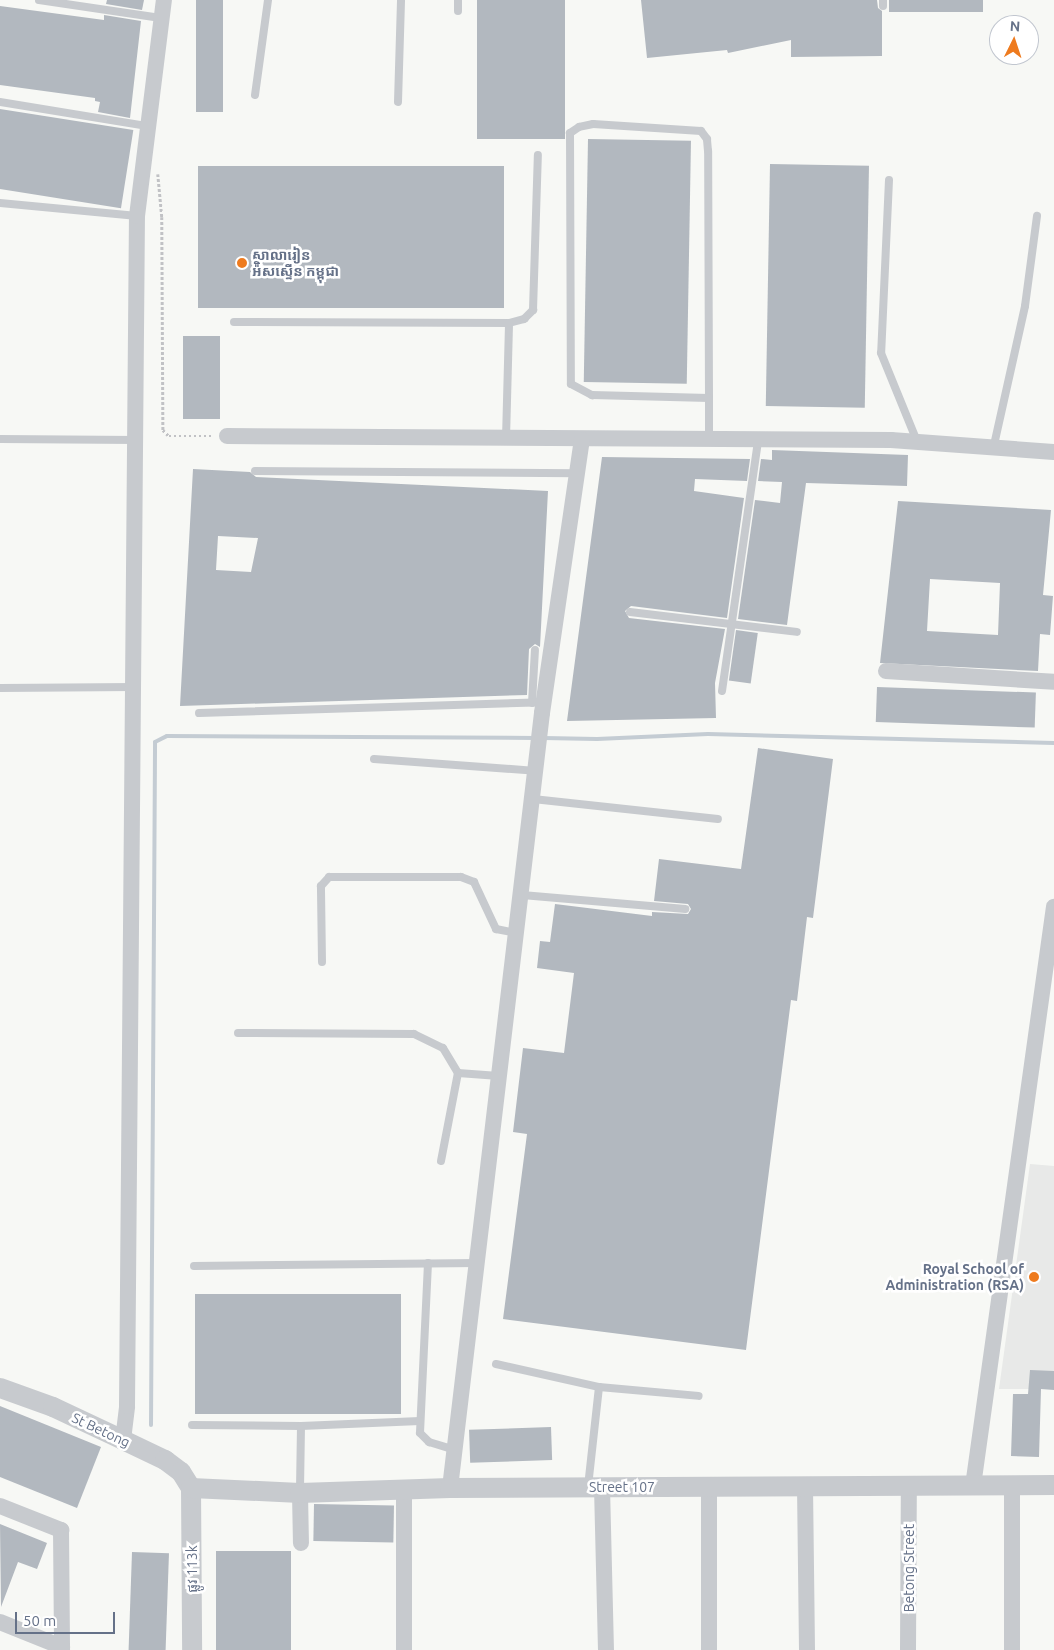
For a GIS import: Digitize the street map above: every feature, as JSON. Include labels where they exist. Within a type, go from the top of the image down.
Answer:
[{"type":"street","points":[[123,1440],[127,1406],[137,216],[146,126],[164,0]]},
{"type":"street","points":[[227,436],[917,441],[994,445],[1054,452]]},
{"type":"street","points":[[450,1488],[518,933],[533,799],[539,706],[582,440]]},
{"type":"street","points":[[886,670],[1054,682]]},
{"type":"street","points":[[973,1486],[1048,999],[1054,908]]},
{"type":"street","name":"St Betong","points":[[0,1388],[53,1407],[165,1460],[181,1472],[191,1488]]},
{"type":"street","points":[[1012,1485],[1012,1650]]},
{"type":"street","name":"Street 107","points":[[191,1488],[300,1493],[450,1488],[1054,1485]]},
{"type":"street","points":[[805,1486],[807,1650]]},
{"type":"street","name":"Betong Street","points":[[908,1650],[909,1486]]},
{"type":"street","points":[[595,1487],[606,1650]]},
{"type":"street","points":[[708,1487],[709,1650]]},
{"type":"street","name":"ផ្លូវ 113k","points":[[191,1488],[192,1650]]},
{"type":"street","points":[[404,1490],[404,1650]]},
{"type":"street","points":[[300,1493],[301,1543]]},
{"type":"street","points":[[0,1506],[61,1530],[62,1648],[0,1622]]},
{"type":"lane","points":[[39,0],[161,18]]},
{"type":"lane","points":[[255,95],[268,0]]},
{"type":"lane","points":[[398,102],[401,0]]},
{"type":"lane","points":[[458,0],[458,11]]},
{"type":"lane","points":[[0,102],[146,126]]},
{"type":"lane","points":[[709,398],[592,395],[571,384],[568,371],[570,133],[579,127],[592,124],[701,130],[707,139],[709,398],[709,440]]},
{"type":"lane","points":[[234,322],[509,323],[524,319],[533,310],[538,155]]},
{"type":"lane","points":[[889,180],[881,353],[917,441]]},
{"type":"lane","points":[[0,203],[137,216]]},
{"type":"lane","points":[[994,445],[1026,306],[1037,216]]},
{"type":"lane","points":[[506,439],[509,323]]},
{"type":"lane","points":[[0,439],[136,440]]},
{"type":"lane","points":[[722,691],[758,441]]},
{"type":"lane","points":[[255,471],[578,473]]},
{"type":"lane","points":[[630,612],[797,632]]},
{"type":"lane","points":[[199,713],[539,706],[535,650]]},
{"type":"lane","points":[[0,688],[134,687]]},
{"type":"lane","points":[[374,759],[536,766]]},
{"type":"lane","points":[[533,799],[718,819]]},
{"type":"lane","points":[[322,962],[321,886],[329,877],[462,877],[474,882],[496,930],[518,933]]},
{"type":"lane","points":[[522,895],[685,909]]},
{"type":"lane","points":[[238,1033],[414,1034],[443,1048],[458,1073],[441,1161]]},
{"type":"lane","points":[[458,1073],[501,1076]]},
{"type":"lane","points":[[428,1263],[420,1433],[429,1442],[455,1450]]},
{"type":"lane","points":[[194,1266],[478,1263]]},
{"type":"lane","points":[[496,1364],[599,1387],[699,1396]]},
{"type":"lane","points":[[595,1487],[599,1387]]},
{"type":"lane","points":[[192,1426],[300,1426],[420,1421]]},
{"type":"lane","points":[[300,1426],[300,1493]]},
{"type":"path","points":[[158,168],[162,217],[163,430],[169,436],[227,436]]},
{"type":"shaded area","name":"Royal School of Administration (RSA)","points":[[1030,1164],[1054,1166],[1054,1389],[999,1389]]},
{"type":"building","points":[[107,0],[144,0],[142,10],[106,4]]},
{"type":"building","points":[[196,0],[223,0],[223,112],[196,112]]},
{"type":"building","points":[[477,0],[565,0],[565,139],[477,139]]},
{"type":"building","points":[[641,0],[877,0],[878,8],[882,11],[882,56],[791,57],[791,40],[728,53],[727,50],[647,58]]},
{"type":"building","points":[[889,0],[983,0],[983,12],[889,12]]},
{"type":"building","points":[[0,6],[104,20],[104,15],[141,21],[130,118],[98,112],[100,102],[95,101],[95,98],[0,85]]},
{"type":"building","points":[[0,109],[133,130],[121,208],[0,189]]},
{"type":"building","points":[[588,139],[691,141],[687,384],[584,382]]},
{"type":"building","points":[[770,164],[869,166],[865,408],[766,406]]},
{"type":"building","points":[[198,166],[504,166],[504,308],[198,308]]},
{"type":"building","points":[[183,336],[220,336],[220,419],[183,419]]},
{"type":"building","points":[[772,450],[908,455],[907,486],[806,483],[787,625],[738,619],[755,500],[780,503],[782,482],[758,481],[761,459],[772,460]]},
{"type":"building","points":[[602,457],[750,459],[747,481],[695,479],[694,491],[744,498],[727,618],[631,606],[625,611],[629,618],[725,629],[715,683],[716,718],[567,721]]},
{"type":"building","points":[[193,469],[250,472],[256,477],[548,491],[540,647],[535,644],[529,649],[527,695],[180,706]],"holes":[[[218,536],[258,538],[251,572],[216,570]]]},
{"type":"building","points":[[898,501],[1051,510],[1043,595],[1053,596],[1050,635],[1040,634],[1038,671],[880,663]],"holes":[[[930,579],[1000,583],[998,635],[927,631]]]},
{"type":"building","points":[[736,630],[758,633],[751,684],[729,681]]},
{"type":"building","points":[[877,687],[1036,693],[1035,728],[876,722]]},
{"type":"building","points":[[758,748],[833,759],[813,918],[807,917],[797,1001],[791,1000],[746,1350],[503,1319],[527,1134],[513,1132],[523,1048],[564,1053],[574,973],[537,968],[540,941],[550,942],[555,904],[652,916],[652,912],[688,914],[691,909],[688,904],[654,901],[659,859],[741,869]]},
{"type":"building","points":[[195,1294],[401,1294],[401,1414],[195,1414]]},
{"type":"building","points":[[1030,1370],[1054,1371],[1054,1390],[1041,1389],[1039,1457],[1011,1456],[1013,1394],[1028,1394]]},
{"type":"building","points":[[0,1406],[101,1447],[77,1508],[0,1477]]},
{"type":"building","points":[[551,1427],[552,1460],[470,1463],[469,1430]]},
{"type":"building","points":[[314,1504],[394,1505],[393,1542],[313,1541]]},
{"type":"building","points":[[0,1524],[47,1543],[37,1569],[18,1562],[1,1607]]},
{"type":"building","points":[[216,1551],[291,1551],[291,1650],[216,1650]]},
{"type":"building","points":[[132,1552],[169,1553],[166,1650],[129,1650]]},
{"type":"waterway","points":[[544,738],[597,739],[708,734],[1054,743]]},
{"type":"waterway","points":[[151,1425],[155,742],[167,736],[535,738]]},
{"type":"place","name":"សាលារៀន អ៉ិសស្ទើន កម្ពុជា","points":[[242,263]]},
{"type":"place","name":"Royal School of Administration (RSA)","points":[[1034,1277]]}]
